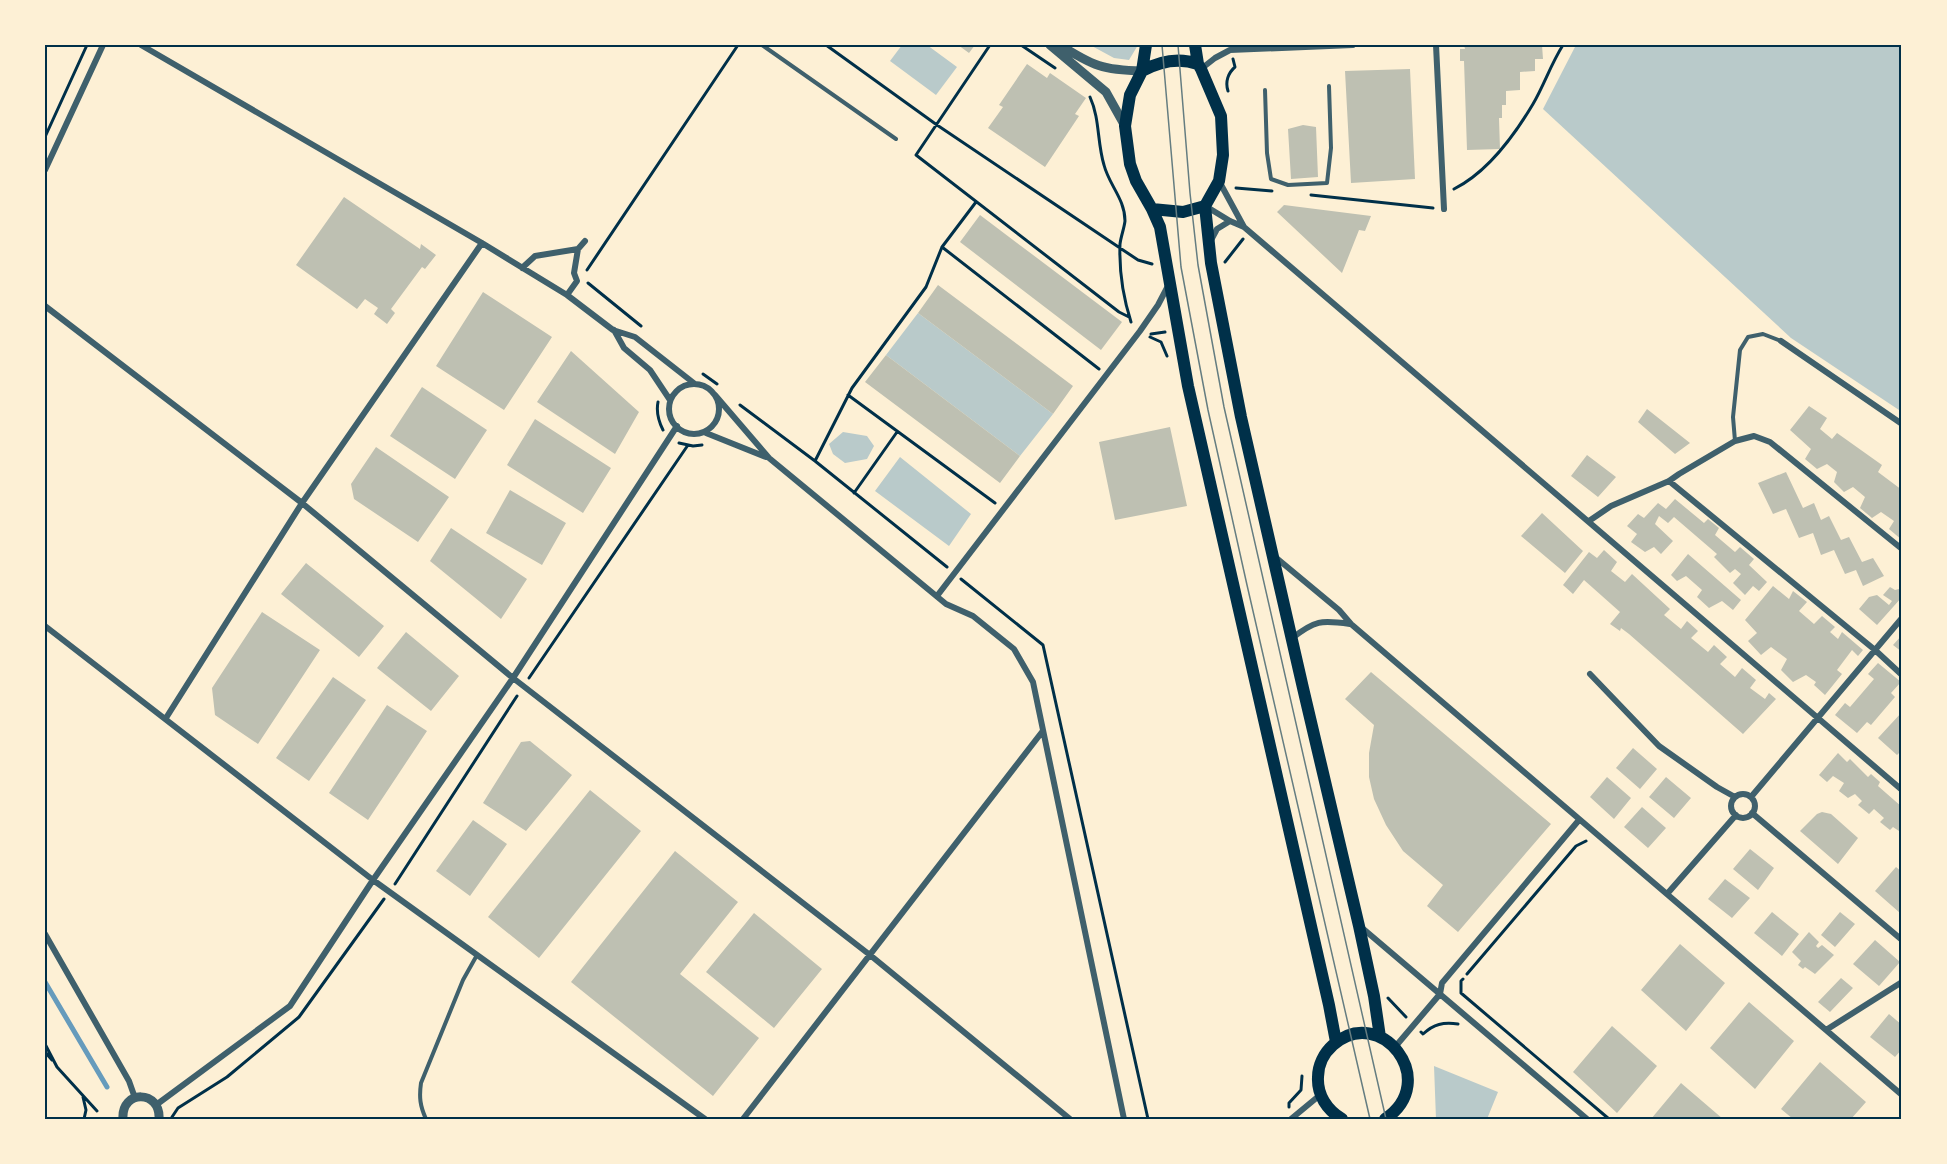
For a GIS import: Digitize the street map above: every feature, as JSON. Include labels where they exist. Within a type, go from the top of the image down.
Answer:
[{"type":"main road","points":[[1146,45],[1142,71],[1130,96],[1125,126],[1130,164],[1136,181],[1160,227],[1188,386],[1336,1042]]},
{"type":"main road","points":[[1195,45],[1200,66],[1221,116],[1223,155],[1219,181],[1205,206],[1209,245],[1241,417],[1359,926],[1380,1037]]},
{"type":"main road","points":[[1142,71],[1170,60],[1187,60],[1200,66]]},
{"type":"main road","points":[[1152,209],[1183,212],[1205,206]]},
{"type":"main road","points":[[1342,1119],[1329,1109],[1320,1094],[1318,1075],[1327,1051],[1336,1042],[1345,1037],[1362,1034],[1380,1037],[1395,1047],[1404,1060],[1408,1076],[1400,1113],[1385,1119]]},
{"type":"street","points":[[45,170],[103,45]]},
{"type":"street","points":[[141,45],[482,243],[567,296],[613,330],[635,337],[695,384],[715,395],[769,458],[946,604],[974,616],[1014,650],[1033,682],[1124,1119]]},
{"type":"street","points":[[1050,45],[1106,92],[1125,126]]},
{"type":"street","points":[[1060,45],[1101,68],[1142,71]]},
{"type":"street","points":[[1200,66],[1230,50],[1353,45]]},
{"type":"street","points":[[1436,45],[1444,209]]},
{"type":"street","points":[[1219,181],[1244,227]]},
{"type":"street","points":[[1205,206],[1244,227],[1902,790]]},
{"type":"street","points":[[1209,245],[1218,229],[1230,221]]},
{"type":"street","points":[[567,296],[577,282],[574,273],[578,249],[585,241]]},
{"type":"street","points":[[166,718],[302,503],[482,243]]},
{"type":"street","points":[[522,268],[535,256],[578,249]]},
{"type":"street","points":[[937,596],[1140,331],[1158,305],[1169,275]]},
{"type":"street","points":[[45,306],[302,503],[513,678],[870,955],[1070,1119]]},
{"type":"street","points":[[613,330],[624,348],[650,370],[670,400]]},
{"type":"street","points":[[1781,341],[1902,424]]},
{"type":"street","points":[[695,384],[680,388],[670,400],[669,416],[677,426],[689,433],[698,435],[712,428],[720,412],[715,395]]},
{"type":"street","points":[[156,1105],[290,1006],[373,880],[513,678],[677,426]]},
{"type":"street","points":[[706,433],[769,458]]},
{"type":"street","points":[[1589,521],[1611,506],[1669,481],[1735,441],[1754,436],[1770,442],[1902,549]]},
{"type":"street","points":[[1669,481],[1875,650],[1902,675]]},
{"type":"street","points":[[1272,553],[1339,610],[1351,624],[1902,1095]]},
{"type":"street","points":[[1751,797],[1902,618]]},
{"type":"street","points":[[1291,639],[1308,626],[1325,621],[1351,624]]},
{"type":"street","points":[[45,626],[373,880],[705,1119]]},
{"type":"street","points":[[1590,674],[1659,746],[1735,797]]},
{"type":"street","points":[[743,1119],[1042,732]]},
{"type":"street","points":[[1743,794],[1751,797],[1755,806],[1752,813],[1746,817],[1736,815],[1732,808],[1735,797],[1743,794]]},
{"type":"street","points":[[1752,813],[1902,940]]},
{"type":"street","points":[[1667,894],[1736,815]]},
{"type":"street","points":[[1395,1047],[1440,994],[1442,983],[1579,820]]},
{"type":"street","points":[[1359,926],[1587,1119]]},
{"type":"street","points":[[45,934],[129,1081],[135,1098]]},
{"type":"street","points":[[1826,1030],[1902,982]]},
{"type":"street","points":[[1291,1119],[1320,1094]]},
{"type":"street","points":[[123,1119],[124,1108],[128,1102],[135,1098],[145,1097],[156,1105],[159,1110],[159,1119]]},
{"type":"lane","points":[[762,45],[896,139]]},
{"type":"lane","points":[[1265,90],[1267,153],[1271,178],[1288,185],[1327,183],[1331,148],[1329,86]]},
{"type":"lane","points":[[1735,441],[1733,417],[1740,350],[1748,337],[1763,334],[1781,341]]},
{"type":"lane","points":[[426,1119],[419,1095],[421,1083],[463,980],[477,955]]},
{"type":"path","points":[[45,137],[87,45]]},
{"type":"path","points":[[584,274],[738,45]]},
{"type":"path","points":[[826,45],[937,125],[1120,248],[1138,260],[1169,275]]},
{"type":"path","points":[[990,45],[916,155],[1119,312],[1135,320]]},
{"type":"path","points":[[1021,45],[1060,71]]},
{"type":"path","points":[[1443,195],[1467,182],[1494,158],[1532,105],[1563,45]]},
{"type":"path","points":[[1089,94],[1099,127],[1104,167],[1122,203],[1125,221],[1120,248],[1122,286],[1132,324]]},
{"type":"path","points":[[1235,188],[1282,192]]},
{"type":"path","points":[[1305,195],[1444,209]]},
{"type":"path","points":[[815,461],[848,395],[926,287],[942,247],[976,202]]},
{"type":"path","points":[[942,247],[1107,375]]},
{"type":"path","points":[[584,280],[646,330]]},
{"type":"path","points":[[1150,337],[1161,342],[1168,362]]},
{"type":"path","points":[[683,375],[709,378],[725,395],[728,410]]},
{"type":"path","points":[[663,390],[659,396],[658,420],[663,431],[670,438],[681,445],[693,446],[705,444],[717,437]]},
{"type":"path","points":[[848,395],[1004,509]]},
{"type":"path","points":[[741,405],[815,461],[954,573]]},
{"type":"path","points":[[854,493],[897,432]]},
{"type":"path","points":[[964,581],[1043,645],[1148,1119]]},
{"type":"path","points":[[1594,847],[1586,840],[1576,846],[1461,981],[1461,993],[1609,1119]]},
{"type":"path","points":[[45,1044],[57,1067]]},
{"type":"path","points":[[45,1053],[97,1111]]},
{"type":"path","points":[[1290,1109],[1289,1103],[1301,1090],[1303,1069]]},
{"type":"path","points":[[82,1095],[86,1110],[84,1119]]},
{"type":"shaded area","points":[[902,45],[927,45],[957,67],[936,95],[890,61]]},
{"type":"shaded area","points":[[1090,45],[1138,45],[1129,60],[1114,58]]},
{"type":"shaded area","points":[[1576,45],[1902,45],[1902,412],[1791,338],[1543,109]]},
{"type":"shaded area","points":[[918,313],[1053,414],[1020,456],[886,355]]},
{"type":"shaded area","points":[[843,432],[867,436],[874,446],[867,459],[845,463],[833,454],[829,444]]},
{"type":"shaded area","points":[[900,457],[971,514],[949,546],[875,491]]},
{"type":"shaded area","points":[[1434,1066],[1498,1092],[1487,1119],[1436,1119]]},
{"type":"building","points":[[958,45],[975,45],[969,53]]},
{"type":"building","points":[[1464,45],[1542,45],[1543,59],[1535,59],[1535,71],[1520,72],[1520,90],[1506,91],[1506,105],[1502,105],[1502,118],[1499,118],[1500,149],[1467,150],[1464,61],[1460,61],[1460,49],[1465,49]]},
{"type":"building","points":[[1027,64],[1047,78],[1050,73],[1086,98],[1075,114],[1079,116],[1045,167],[988,128],[1003,107],[999,105]]},
{"type":"building","points":[[1410,69],[1415,179],[1351,183],[1345,71]]},
{"type":"building","points":[[1303,125],[1316,127],[1318,177],[1291,179],[1288,129]]},
{"type":"building","points":[[344,197],[420,249],[421,244],[436,255],[425,269],[422,267],[391,309],[395,313],[387,324],[374,314],[378,308],[365,299],[357,309],[296,265]]},
{"type":"building","points":[[1284,205],[1371,216],[1365,231],[1359,230],[1342,273],[1277,212]]},
{"type":"building","points":[[980,215],[1122,322],[1101,350],[960,242]]},
{"type":"building","points":[[938,285],[1073,386],[1053,414],[918,313]]},
{"type":"building","points":[[483,292],[552,337],[504,410],[436,366]]},
{"type":"building","points":[[571,351],[639,412],[615,454],[537,402]]},
{"type":"building","points":[[886,355],[1020,456],[1000,483],[865,382]]},
{"type":"building","points":[[422,387],[487,430],[455,479],[390,436]]},
{"type":"building","points":[[1809,406],[1827,418],[1820,429],[1832,439],[1837,433],[1882,465],[1878,472],[1902,490],[1902,540],[1889,529],[1894,521],[1881,512],[1872,518],[1860,508],[1865,497],[1853,487],[1844,492],[1834,482],[1837,472],[1827,464],[1817,469],[1805,459],[1811,449],[1790,430]]},
{"type":"building","points":[[1647,409],[1690,443],[1675,454],[1638,422]]},
{"type":"building","points":[[535,419],[611,468],[583,513],[507,465]]},
{"type":"building","points":[[1170,427],[1187,506],[1115,520],[1099,442]]},
{"type":"building","points":[[376,447],[449,497],[418,542],[354,499],[351,484]]},
{"type":"building","points":[[1587,455],[1616,477],[1598,497],[1571,476]]},
{"type":"building","points":[[1786,472],[1803,508],[1814,503],[1821,520],[1829,516],[1841,540],[1849,537],[1862,562],[1873,558],[1884,576],[1863,586],[1856,570],[1845,574],[1834,550],[1821,555],[1813,533],[1799,538],[1786,509],[1773,514],[1758,483]]},
{"type":"building","points":[[510,490],[566,523],[542,565],[486,533]]},
{"type":"building","points":[[1675,499],[1704,523],[1708,519],[1719,528],[1715,535],[1735,552],[1740,547],[1754,559],[1749,565],[1767,582],[1759,591],[1753,586],[1745,595],[1733,583],[1741,574],[1735,569],[1730,573],[1714,557],[1717,554],[1674,517],[1668,523],[1659,516],[1655,524],[1673,541],[1661,554],[1654,547],[1645,552],[1631,542],[1637,534],[1627,526],[1638,514],[1644,518],[1658,503],[1666,509]]},
{"type":"building","points":[[1542,513],[1583,551],[1565,573],[1521,536]]},
{"type":"building","points":[[451,528],[527,579],[501,619],[430,561]]},
{"type":"building","points":[[1604,550],[1617,562],[1611,571],[1625,582],[1632,574],[1670,609],[1664,615],[1681,629],[1687,621],[1698,631],[1691,638],[1708,652],[1714,645],[1727,657],[1720,664],[1735,677],[1742,668],[1756,680],[1750,688],[1765,699],[1769,693],[1776,699],[1743,734],[1629,634],[1610,624],[1620,612],[1584,580],[1573,594],[1563,585],[1589,552],[1597,558]]},
{"type":"building","points":[[1688,554],[1741,600],[1733,610],[1722,601],[1709,608],[1697,597],[1702,590],[1686,576],[1677,581],[1671,575]]},
{"type":"building","points":[[306,563],[384,626],[359,657],[281,594]]},
{"type":"building","points":[[1773,586],[1789,599],[1793,591],[1807,602],[1799,611],[1814,624],[1822,616],[1835,627],[1830,632],[1838,639],[1842,632],[1863,650],[1858,656],[1852,650],[1837,670],[1842,674],[1825,695],[1814,685],[1816,682],[1806,675],[1793,682],[1781,670],[1787,659],[1771,647],[1761,655],[1748,641],[1757,633],[1745,620]]},
{"type":"building","points":[[1890,587],[1895,590],[1899,589],[1902,597],[1877,625],[1859,609],[1869,597],[1877,595],[1889,605],[1892,601],[1883,595]]},
{"type":"building","points":[[262,612],[320,650],[258,744],[215,715],[212,688]]},
{"type":"building","points":[[406,632],[459,676],[431,711],[377,668]]},
{"type":"building","points":[[1902,635],[1902,652],[1893,645]]},
{"type":"building","points":[[1878,663],[1901,682],[1891,693],[1895,697],[1871,725],[1867,722],[1857,733],[1835,715],[1845,703],[1850,707],[1874,679],[1868,674]]},
{"type":"building","points":[[1371,672],[1551,824],[1458,932],[1427,906],[1443,885],[1403,851],[1386,825],[1374,799],[1369,777],[1369,753],[1374,725],[1345,699]]},
{"type":"building","points":[[333,677],[366,700],[309,781],[276,758]]},
{"type":"building","points":[[387,705],[427,731],[368,820],[329,793]]},
{"type":"building","points":[[1902,712],[1902,750],[1897,755],[1878,738]]},
{"type":"building","points":[[530,741],[572,775],[526,831],[483,803],[521,742]]},
{"type":"building","points":[[1633,748],[1657,769],[1640,789],[1616,768]]},
{"type":"building","points":[[1838,753],[1847,762],[1850,759],[1868,777],[1871,774],[1880,782],[1878,786],[1902,807],[1902,833],[1893,827],[1890,830],[1880,822],[1884,818],[1874,809],[1869,814],[1858,805],[1862,801],[1855,794],[1848,798],[1839,791],[1844,783],[1833,776],[1827,782],[1819,775]]},
{"type":"building","points":[[1607,777],[1631,798],[1614,819],[1590,797]]},
{"type":"building","points":[[1666,777],[1691,798],[1674,818],[1649,797]]},
{"type":"building","points":[[590,790],[641,831],[539,958],[488,917]]},
{"type":"building","points":[[1642,807],[1666,828],[1648,848],[1624,827]]},
{"type":"building","points":[[1822,812],[1831,814],[1858,838],[1838,864],[1800,831]]},
{"type":"building","points":[[473,820],[507,844],[470,896],[436,871]]},
{"type":"building","points":[[1750,849],[1774,868],[1758,890],[1733,869]]},
{"type":"building","points":[[675,851],[738,902],[680,974],[759,1038],[713,1096],[571,982]]},
{"type":"building","points":[[1896,867],[1902,872],[1902,911],[1900,913],[1875,891]]},
{"type":"building","points":[[1725,879],[1750,898],[1732,918],[1708,899]]},
{"type":"building","points":[[1772,912],[1799,934],[1782,956],[1754,933]]},
{"type":"building","points":[[1840,912],[1855,924],[1835,947],[1821,935]]},
{"type":"building","points":[[754,913],[822,969],[774,1028],[706,972]]},
{"type":"building","points":[[1809,932],[1819,942],[1816,946],[1818,948],[1822,945],[1834,955],[1815,974],[1798,965],[1801,961],[1792,952]]},
{"type":"building","points":[[1875,940],[1900,962],[1879,986],[1853,964]]},
{"type":"building","points":[[1680,944],[1725,983],[1686,1031],[1641,990]]},
{"type":"building","points":[[1841,978],[1853,988],[1830,1012],[1818,1002]]},
{"type":"building","points":[[1749,1002],[1794,1041],[1755,1089],[1710,1048]]},
{"type":"building","points":[[1889,1014],[1902,1025],[1902,1049],[1895,1057],[1870,1037]]},
{"type":"building","points":[[1612,1026],[1657,1066],[1617,1113],[1573,1072]]},
{"type":"building","points":[[1820,1062],[1866,1102],[1851,1119],[1793,1119],[1781,1109]]},
{"type":"building","points":[[1681,1083],[1723,1119],[1651,1119]]},
{"type":"waterway","points":[[45,982],[107,1087]]},
{"type":"tram line","points":[[1162,45],[1181,267],[1208,410],[1370,1119]]},
{"type":"tram line","points":[[1178,45],[1198,265],[1224,407],[1386,1119]]}]
